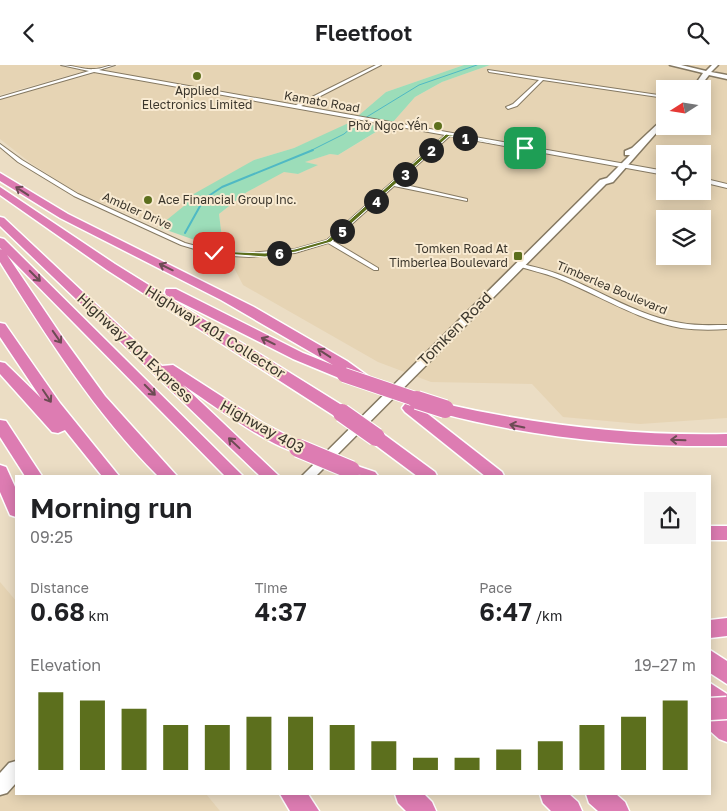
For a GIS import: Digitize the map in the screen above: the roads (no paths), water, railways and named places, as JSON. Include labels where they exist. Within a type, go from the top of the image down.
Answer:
[{"type":"highway","points":[[0,176],[58,212],[264,317],[312,345],[410,408],[495,475]]},
{"type":"highway","name":"Highway 401 Collector","points":[[0,190],[24,209],[82,247],[342,413],[428,475]]},
{"type":"highway","name":"Highway 401 Express","points":[[0,220],[269,475]]},
{"type":"highway","name":"Highway 401 Express","points":[[0,241],[234,475]]},
{"type":"highway","points":[[82,247],[248,332],[344,375],[445,409],[530,429],[572,435],[613,438],[727,440]]},
{"type":"highway","points":[[0,253],[94,389],[147,457],[167,475]]},
{"type":"highway","name":"Highway 403","points":[[92,308],[200,391],[257,427],[298,448],[366,475]]},
{"type":"highway","points":[[0,327],[55,407],[110,475]]},
{"type":"highway","points":[[0,366],[36,401],[96,475]]},
{"type":"highway","points":[[0,425],[33,475]]},
{"type":"highway","points":[[0,471],[15,508]]},
{"type":"highway","points":[[711,533],[727,533]]},
{"type":"highway","points":[[711,629],[727,627]]},
{"type":"highway","points":[[711,661],[727,674]]},
{"type":"highway","points":[[711,695],[727,708]]},
{"type":"highway","points":[[711,709],[727,708]]},
{"type":"highway","points":[[711,717],[727,731]]},
{"type":"highway","points":[[293,795],[306,811]]},
{"type":"highway","points":[[407,795],[423,811]]},
{"type":"highway","points":[[553,795],[569,811]]},
{"type":"highway","points":[[599,795],[616,811]]},
{"type":"main road","points":[[673,65],[727,77]]},
{"type":"main road","points":[[706,80],[714,65]]},
{"type":"main road","points":[[710,73],[720,65]]},
{"type":"main road","name":"Tomken Road","points":[[309,475],[603,182],[610,180],[620,166],[636,153],[634,151],[656,128]]},
{"type":"main road","points":[[0,786],[15,771]]},
{"type":"street","points":[[63,65],[94,71]]},
{"type":"street","name":"Kamato Road","points":[[70,65],[94,71],[656,172]]},
{"type":"street","points":[[0,98],[113,65]]},
{"type":"street","points":[[296,107],[379,65]]},
{"type":"street","points":[[489,71],[656,96]]},
{"type":"street","points":[[508,108],[515,105],[542,79]]},
{"type":"street","name":"Ambler Drive","points":[[0,145],[20,161],[76,195],[197,248],[223,254],[265,255],[296,251],[329,241],[448,135]]},
{"type":"street","points":[[711,183],[727,186]]},
{"type":"street","points":[[394,184],[465,199]]},
{"type":"street","points":[[329,241],[376,269]]},
{"type":"street","name":"Timberlea Boulevard","points":[[519,265],[558,276],[661,322],[698,329],[727,327]]},
{"type":"waterway","points":[[365,118],[419,85],[477,65]]},
{"type":"waterway","points":[[310,151],[344,134],[359,121]]},
{"type":"waterway","points":[[185,233],[204,199],[222,187],[313,150]]},
{"type":"place","name":"Applied Electronics Limited","points":[[197,76]]},
{"type":"place","name":"Phở Ngọc Yến","points":[[438,126]]},
{"type":"place","name":"Ace Financial Group Inc.","points":[[148,200]]},
{"type":"place","name":"Tomken Road At Timberlea Boulevard","points":[[518,256]]}]
